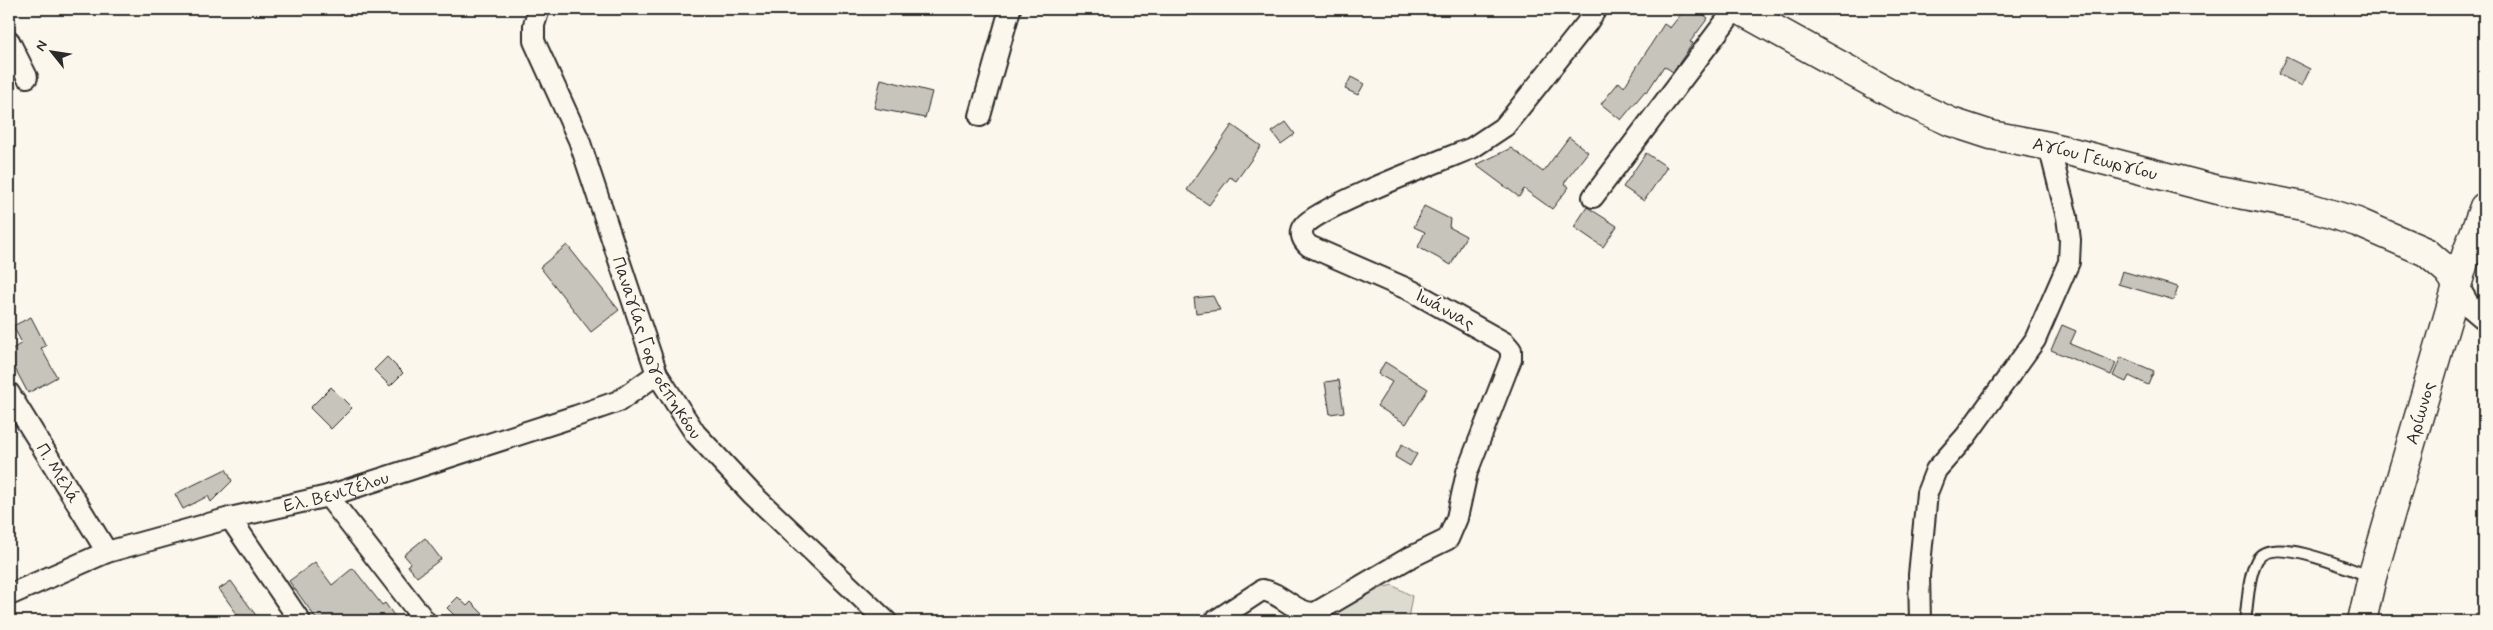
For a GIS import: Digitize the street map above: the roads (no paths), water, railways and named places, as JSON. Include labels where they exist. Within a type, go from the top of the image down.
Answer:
[{"type":"street","name":"Παναγίας Γοργοεπηκόου","points":[[539,9],[534,24],[534,41],[579,140],[657,374],[702,440],[752,494],[886,621]]},
{"type":"street","points":[[980,116],[1010,9]]},
{"type":"street","name":"Ιωάννας","points":[[1215,621],[1262,590],[1304,612],[1314,613],[1407,559],[1448,539],[1457,518],[1466,472],[1511,359],[1511,350],[1505,343],[1412,291],[1309,246],[1304,241],[1303,227],[1308,222],[1345,202],[1472,148],[1492,136],[1505,126],[1596,9]]},
{"type":"street","points":[[1593,197],[1737,9]]},
{"type":"street","name":"Αγίου Γεωργίου","points":[[1737,9],[1903,100],[1951,122],[1991,135],[2049,146],[2218,190],[2308,207],[2357,222],[2426,252],[2448,271],[2457,284]]},
{"type":"street","points":[[9,41],[27,77]]},
{"type":"street","points":[[1920,621],[1919,575],[1927,493],[1936,470],[1966,436],[2035,340],[2069,262],[2070,240],[2049,146]]},
{"type":"street","name":"Αρίωνος","points":[[2362,621],[2372,577],[2457,284],[2484,207]]},
{"type":"street","points":[[2457,284],[2470,308],[2484,319]]},
{"type":"street","name":"Ελ. Βενιζέλου","points":[[9,594],[107,552],[230,518],[328,496],[619,401],[657,374]]},
{"type":"street","name":"Π. Μελά","points":[[9,394],[107,552]]},
{"type":"street","points":[[328,496],[425,621]]},
{"type":"street","points":[[230,518],[300,621]]},
{"type":"lane","points":[[2245,621],[2250,584],[2257,561],[2262,555],[2274,552],[2292,552],[2318,556],[2372,577]]}]
